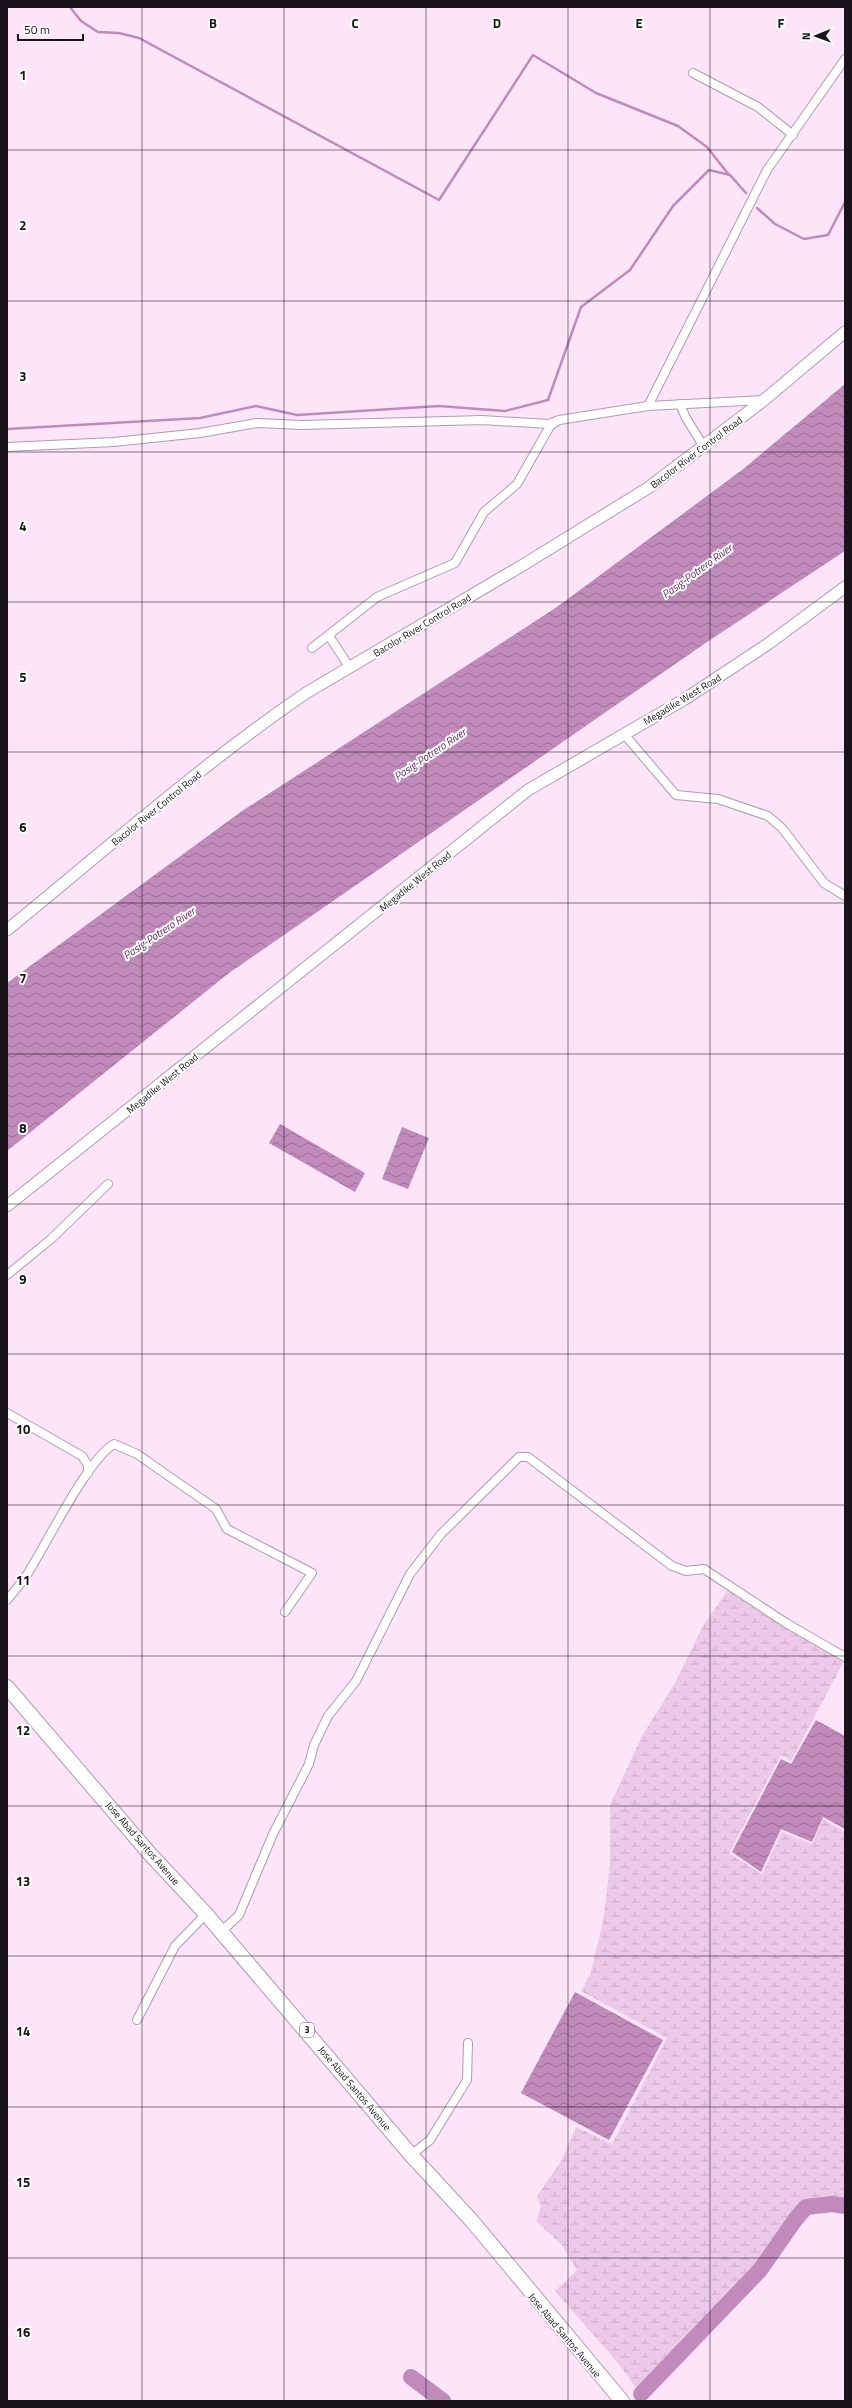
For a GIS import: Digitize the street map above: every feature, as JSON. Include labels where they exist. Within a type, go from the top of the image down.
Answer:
[{"type":"highway","name":"Jose Abad Santos Avenue","points":[[7,1687],[118,1814],[150,1854],[206,1914],[411,2155],[472,2221],[622,2401]]},
{"type":"street","points":[[648,406],[767,170],[845,59]]},
{"type":"street","points":[[693,73],[758,107],[793,135]]},
{"type":"street","name":"Bacolor River Control Road","points":[[7,930],[241,739],[306,694],[641,492],[704,447],[764,400],[845,332]]},
{"type":"street","points":[[7,447],[121,441],[200,433],[257,423],[302,425],[482,420],[542,424],[648,406],[764,400]]},
{"type":"street","points":[[680,404],[686,418],[704,447]]},
{"type":"street","points":[[312,648],[377,598],[455,563],[484,512],[518,484],[550,426],[559,420]]},
{"type":"street","name":"Megadike West Road","points":[[7,1206],[268,1000],[528,790],[724,674],[768,644],[845,586]]},
{"type":"street","points":[[329,636],[350,668]]},
{"type":"street","points":[[624,734],[676,795],[718,799],[768,816],[782,828],[824,882],[845,896]]},
{"type":"street","points":[[7,1275],[51,1239],[108,1184]]},
{"type":"street","points":[[7,1414],[82,1456],[88,1465],[88,1474]]},
{"type":"street","points":[[7,1600],[27,1575],[88,1474],[105,1450],[114,1444],[137,1454],[216,1509],[227,1529],[312,1573],[285,1612]]},
{"type":"street","points":[[221,1932],[239,1915],[267,1848],[309,1764],[314,1745],[328,1716],[356,1681],[410,1574],[441,1534],[519,1457],[528,1457],[672,1566],[686,1571],[704,1569],[786,1623],[845,1657]]},
{"type":"street","points":[[137,2020],[174,1946],[206,1914]]},
{"type":"street","points":[[411,2155],[430,2140],[467,2080],[468,2043]]},
{"type":"green space","points":[[732,1584],[785,1624],[844,1661],[791,1761],[781,1755],[729,1853],[762,1874],[782,1832],[812,1844],[823,1819],[845,1832],[845,2204],[832,2202],[805,2205],[793,2218],[758,2269],[639,2392],[618,2363],[555,2291],[577,2270],[562,2245],[536,2221],[541,2207],[537,2196],[561,2161],[576,2127],[612,2144],[667,2038],[581,1991],[590,1975],[603,1922],[610,1864],[610,1805],[642,1736],[675,1683],[703,1626]]},
{"type":"water","name":"Pasig-Potrero River","points":[[845,384],[845,551],[707,642],[229,973],[7,1151],[7,983],[242,811],[557,607],[742,470]]},
{"type":"water","points":[[280,1124],[365,1173],[355,1192],[269,1143]]},
{"type":"water","points":[[402,1127],[429,1138],[408,1189],[382,1179]]},
{"type":"water","points":[[816,1720],[845,1736],[845,1829],[823,1817],[812,1842],[781,1829],[761,1872],[732,1852],[781,1759],[791,1764]]},
{"type":"water","points":[[575,1992],[663,2040],[609,2140],[521,2093]]},
{"type":"waterway","points":[[70,7],[81,21],[98,32],[119,33],[139,38],[439,200],[533,55],[596,93],[678,126],[707,147],[729,175]]},
{"type":"waterway","points":[[7,429],[200,418],[256,406],[297,415],[439,406],[505,411],[548,400],[581,307],[630,270],[673,206],[709,170],[730,175],[746,193]]},
{"type":"waterway","points":[[757,208],[775,224],[804,239],[828,235],[845,202]]},
{"type":"waterway","points":[[641,2394],[760,2270],[795,2220],[806,2207],[832,2204],[845,2206]]},
{"type":"waterway","points":[[411,2377],[443,2401]]}]
